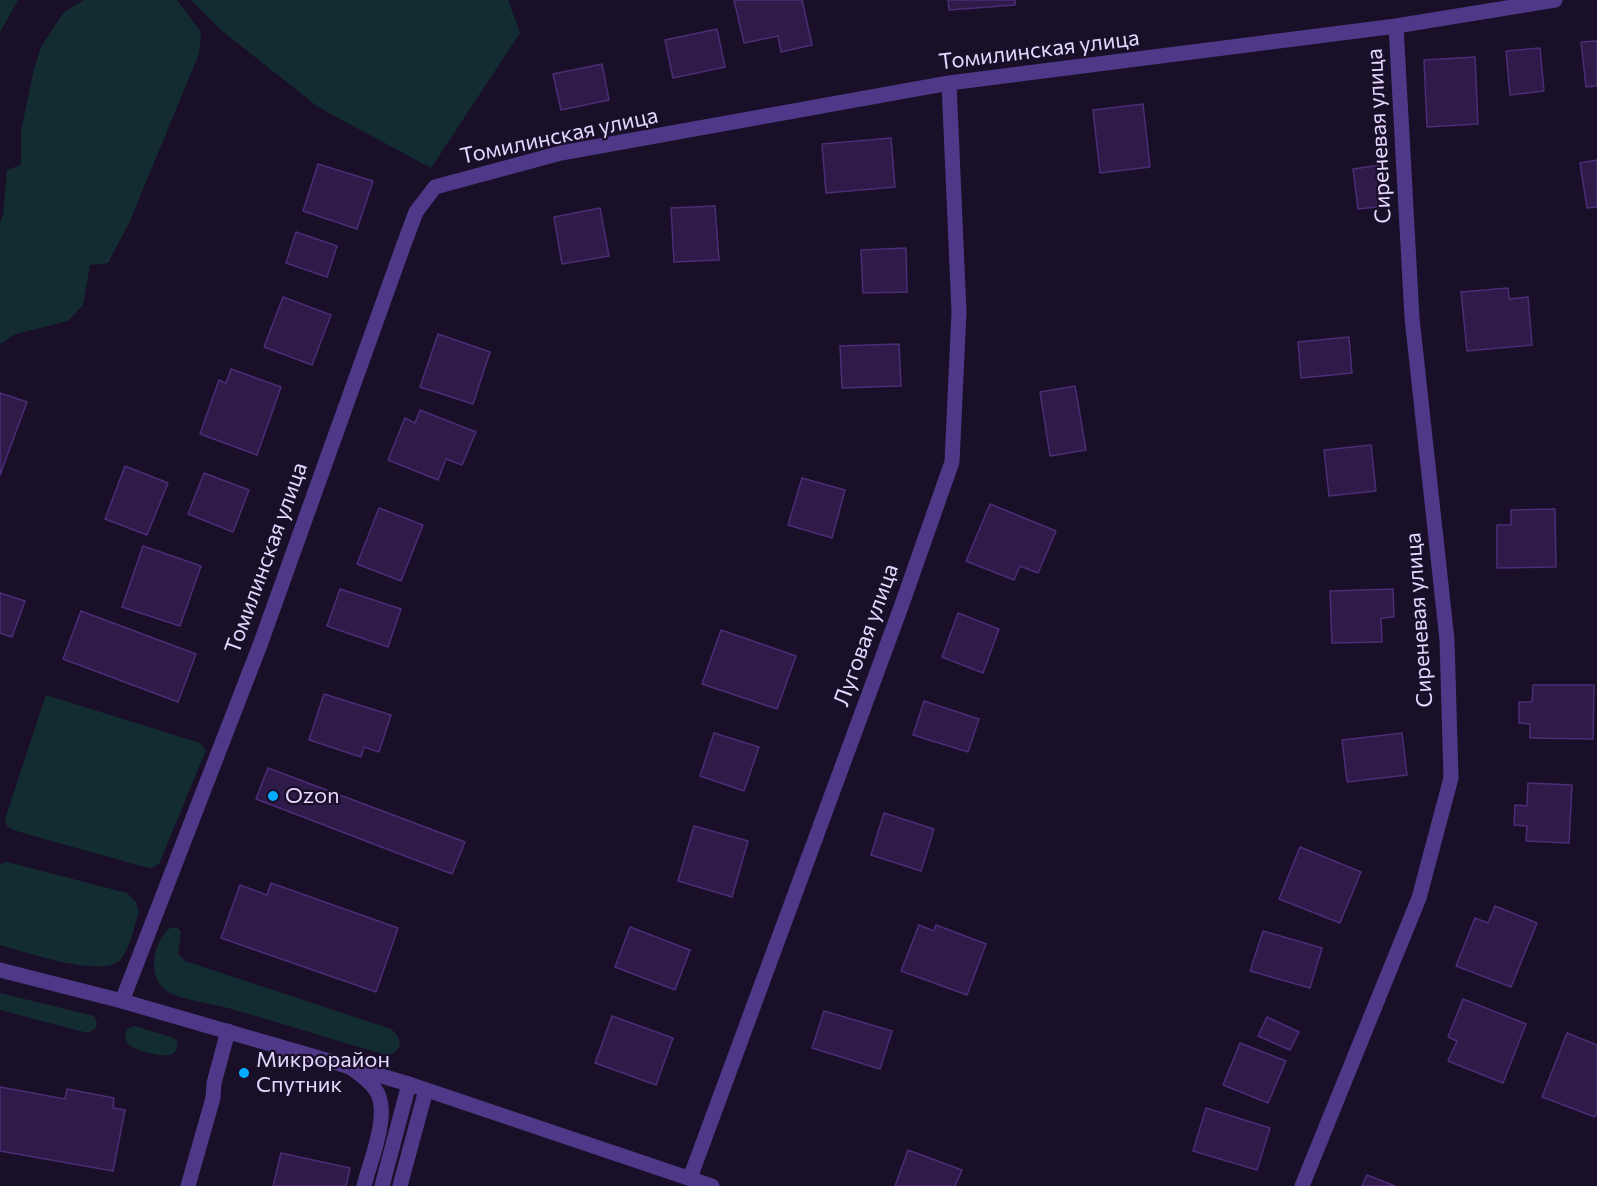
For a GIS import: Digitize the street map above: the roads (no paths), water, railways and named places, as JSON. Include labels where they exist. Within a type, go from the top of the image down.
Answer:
[{"type":"street","name":"Томилинская улица","points":[[122,1001],[260,645],[416,212],[435,187],[561,153],[949,83],[1396,26],[1556,0]]},
{"type":"street","name":"Сиреневая улица","points":[[1302,1186],[1419,898],[1451,778],[1447,640],[1412,318],[1396,26]]},
{"type":"street","name":"Луговая улица","points":[[690,1178],[901,607],[952,462],[959,312],[949,83]]},
{"type":"street","points":[[0,970],[122,1001],[350,1066],[712,1186]]},
{"type":"street","points":[[189,1186],[213,1098],[214,1083],[228,1031]]},
{"type":"street","points":[[350,1066],[375,1089],[382,1102],[382,1119],[364,1186]]},
{"type":"street","points":[[382,1186],[409,1084]]},
{"type":"street","points":[[400,1186],[426,1090]]},
{"type":"place","name":"Ozon","points":[[273,796]]},
{"type":"place","name":"Микрорайон Спутник","points":[[244,1073]]}]
